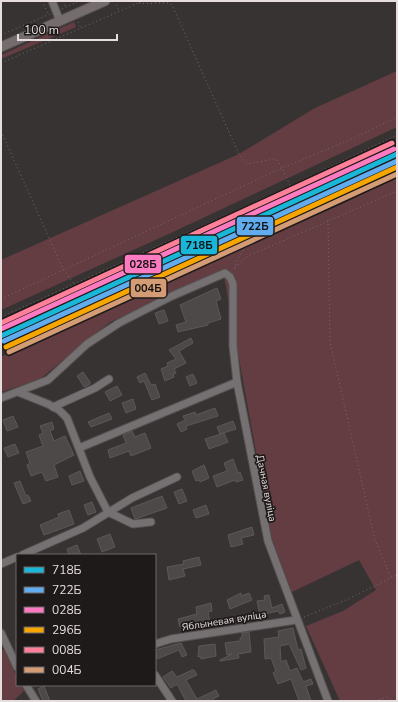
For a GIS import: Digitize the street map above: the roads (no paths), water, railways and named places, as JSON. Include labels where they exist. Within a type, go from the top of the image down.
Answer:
[{"type":"main road","points":[[1,47],[105,1]]},
{"type":"street","points":[[52,1],[60,21]]},
{"type":"street","name":"Дачная вуліца","points":[[18,392],[48,380],[87,344],[119,323],[178,293],[225,273],[230,277],[233,284],[233,346],[237,382],[268,541],[296,620],[328,701]]},
{"type":"street","points":[[54,407],[95,388],[109,379]]},
{"type":"street","points":[[79,448],[237,382]]},
{"type":"street","points":[[1,398],[18,392],[54,407],[67,418],[90,477],[108,512],[133,524],[151,522]]},
{"type":"street","points":[[30,553],[78,531],[132,498],[177,476]]},
{"type":"street","points":[[1,564],[16,557]]},
{"type":"street","name":"Яблыневая вуліца","points":[[156,644],[171,639],[296,620]]},
{"type":"street","points":[[1,632],[4,646],[16,665]]},
{"type":"street","points":[[156,677],[172,701]]},
{"type":"street","points":[[27,686],[36,701]]}]
